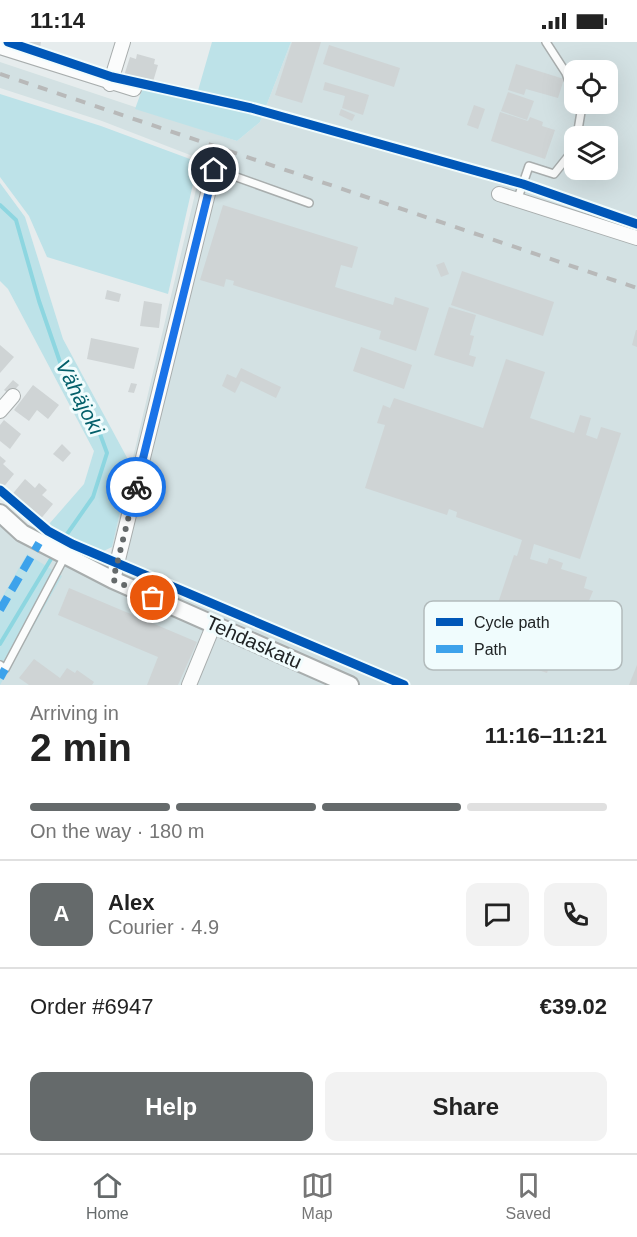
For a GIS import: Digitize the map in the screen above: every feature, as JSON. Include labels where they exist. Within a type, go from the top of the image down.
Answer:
[{"type":"street","points":[[110,84],[123,42]]},
{"type":"street","points":[[0,46],[110,84],[135,89]]},
{"type":"street","points":[[113,580],[214,170]]},
{"type":"street","points":[[498,194],[518,198],[637,238]]},
{"type":"street","points":[[0,411],[13,396]]},
{"type":"street","name":"Tehdaskatu","points":[[0,513],[22,533],[113,580],[350,685]]},
{"type":"street","points":[[189,685],[214,624]]},
{"type":"lane","points":[[546,42],[564,70]]},
{"type":"lane","points":[[518,198],[529,166],[554,174],[564,162]]},
{"type":"lane","points":[[214,170],[309,203]]},
{"type":"lane","points":[[0,665],[5,669],[65,556]]},
{"type":"shaded area","points":[[212,42],[291,42],[260,122],[237,141],[135,109],[143,87],[195,101]]},
{"type":"shaded area","points":[[291,42],[637,42],[637,685],[0,685],[0,503],[39,536],[107,568],[203,160],[102,121],[0,88],[0,62],[237,141],[260,122]]},
{"type":"shaded area","points":[[0,94],[101,126],[198,162],[168,294],[47,257],[29,216],[0,177]]},
{"type":"shaded area","points":[[0,183],[25,217],[63,339],[131,465],[112,547],[87,559],[43,531],[84,484],[94,451],[8,289],[0,281]]},
{"type":"shaded area","points":[[27,554],[62,576],[0,685],[0,601]]},
{"type":"building","points":[[23,42],[41,42],[40,48]]},
{"type":"building","points":[[292,42],[321,42],[302,103],[275,95]]},
{"type":"building","points":[[329,45],[400,68],[394,87],[323,64]]},
{"type":"building","points":[[137,54],[155,59],[154,64],[158,65],[152,85],[124,76],[130,57],[136,59]]},
{"type":"building","points":[[516,64],[564,79],[558,98],[526,89],[524,95],[508,90]]},
{"type":"building","points":[[325,82],[369,95],[363,115],[342,108],[345,96],[323,90]]},
{"type":"building","points":[[508,92],[534,101],[527,120],[501,111]]},
{"type":"building","points":[[474,105],[485,109],[478,129],[467,125]]},
{"type":"building","points":[[341,109],[355,115],[352,121],[339,115]]},
{"type":"building","points":[[500,112],[528,121],[530,117],[543,122],[542,126],[555,130],[545,159],[491,141]]},
{"type":"building","points":[[223,205],[358,247],[352,268],[341,265],[335,287],[393,305],[395,297],[429,308],[416,351],[379,339],[381,331],[233,285],[234,281],[226,279],[224,287],[200,280]]},
{"type":"building","points":[[444,262],[449,274],[441,277],[436,265]]},
{"type":"building","points":[[462,271],[554,302],[543,336],[451,305]]},
{"type":"building","points":[[107,290],[121,294],[119,302],[105,299]]},
{"type":"building","points":[[144,301],[162,304],[159,328],[140,326]]},
{"type":"building","points":[[449,307],[476,315],[470,335],[474,336],[469,355],[476,357],[473,367],[434,355]]},
{"type":"building","points":[[637,330],[637,347],[632,345]]},
{"type":"building","points":[[91,338],[139,348],[134,369],[87,359]]},
{"type":"building","points":[[0,345],[14,357],[0,373]]},
{"type":"building","points":[[361,347],[412,365],[404,389],[353,371]]},
{"type":"building","points":[[506,359],[545,372],[530,418],[574,433],[580,415],[591,418],[586,435],[597,439],[601,427],[621,433],[580,559],[534,544],[530,559],[547,564],[549,558],[563,563],[561,569],[587,577],[584,588],[593,591],[589,601],[499,601],[514,555],[517,556],[522,540],[456,517],[457,512],[449,509],[447,515],[365,488],[385,425],[377,423],[383,405],[390,408],[394,398],[483,428]]},
{"type":"building","points":[[241,368],[281,387],[276,398],[241,381],[235,393],[222,386],[227,374],[236,378]]},
{"type":"building","points":[[13,380],[19,385],[10,395],[4,390]]},
{"type":"building","points":[[131,383],[137,384],[134,393],[128,392]]},
{"type":"building","points":[[33,385],[59,405],[48,419],[37,410],[29,421],[14,410]]},
{"type":"building","points":[[4,420],[21,434],[10,449],[0,441],[0,425]]},
{"type":"building","points":[[62,444],[71,453],[63,462],[53,454]]},
{"type":"building","points":[[0,456],[6,461],[3,464],[14,474],[2,489],[0,487]]},
{"type":"building","points":[[25,479],[35,488],[39,483],[47,490],[42,495],[53,504],[39,521],[10,497]]},
{"type":"building","points":[[69,588],[197,642],[178,685],[147,685],[158,657],[58,615]]},
{"type":"building","points":[[34,659],[60,678],[67,668],[75,673],[77,670],[94,682],[92,685],[29,685],[19,678]]},
{"type":"building","points":[[637,665],[637,685],[629,685]]},
{"type":"waterway","name":"Vähäjoki","points":[[0,205],[16,220],[39,301],[61,365],[96,423],[107,453],[93,497],[58,547]]},
{"type":"waterway","name":"Vähäjoki","points":[[0,644],[54,554]]},
{"type":"railway","points":[[0,74],[637,288]]},
{"type":"marked path","points":[[0,610],[39,543]]},
{"type":"marked path","points":[[0,678],[5,669]]},
{"type":"cycle path","points":[[8,42],[112,77],[251,108],[523,184],[637,224]]},
{"type":"cycle path","points":[[0,490],[48,531],[72,544],[404,685]]},
{"type":"way so far","points":[[136,487],[113,580],[153,598]]},
{"type":"route","points":[[136,487],[214,170]]}]
